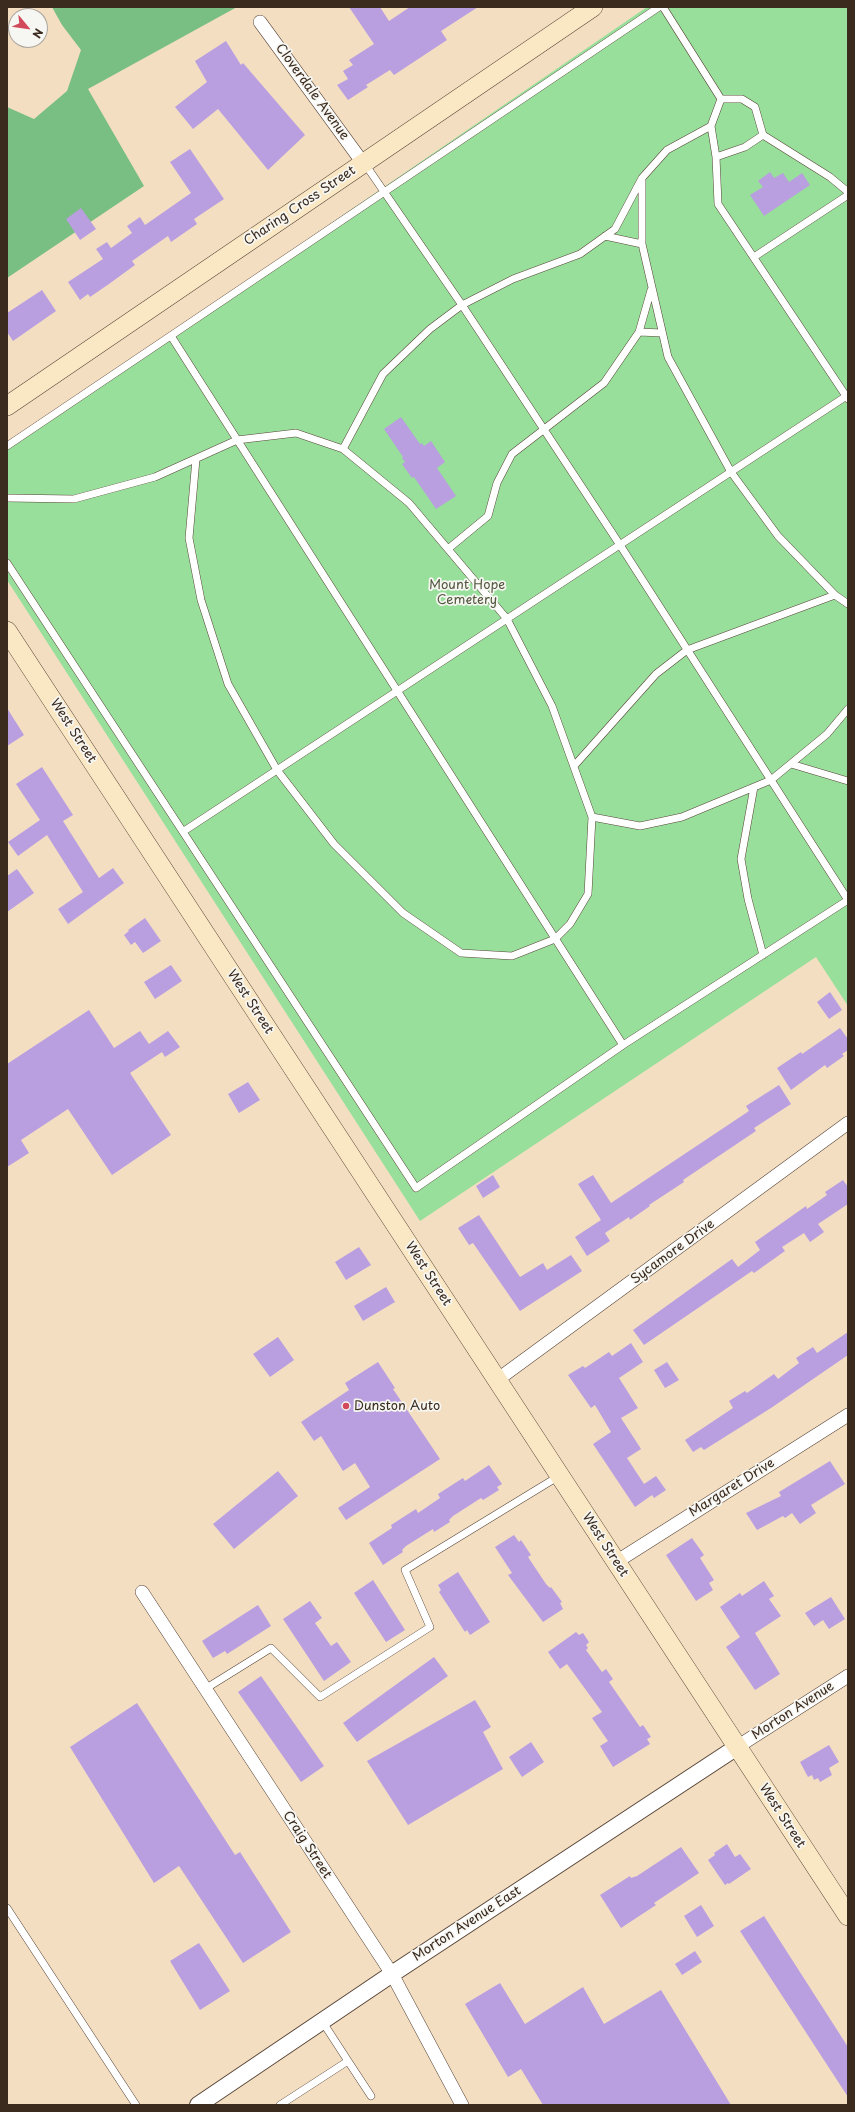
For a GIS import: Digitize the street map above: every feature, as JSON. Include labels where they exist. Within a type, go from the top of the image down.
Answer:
[{"type":"main road","name":"Charing Cross Street","points":[[7,406],[593,7]]},
{"type":"main road","name":"West Street","points":[[7,631],[848,1916]]},
{"type":"street","name":"Cloverdale Avenue","points":[[260,22],[363,163]]},
{"type":"street","name":"Sycamore Drive","points":[[497,1380],[848,1123]]},
{"type":"street","name":"Margaret Drive","points":[[616,1562],[848,1415]]},
{"type":"street","name":"Craig Street","points":[[142,1592],[392,1974],[462,2105]]},
{"type":"street","name":"Morton Avenue","points":[[737,1747],[848,1676]]},
{"type":"street","name":"Morton Avenue East","points":[[200,2104],[392,1974],[737,1747]]},
{"type":"lane","points":[[7,446],[659,7]]},
{"type":"lane","points":[[663,7],[721,99]]},
{"type":"lane","points":[[184,831],[847,397],[718,204],[716,157],[711,126],[721,99]]},
{"type":"lane","points":[[721,99],[742,99],[755,107],[763,135],[830,177],[848,192]]},
{"type":"lane","points":[[343,449],[384,374],[430,329],[462,305],[513,280],[580,254],[615,229],[642,178],[667,150],[711,126]]},
{"type":"lane","points":[[716,157],[745,147],[763,135]]},
{"type":"lane","points":[[7,564],[184,831],[416,1188],[623,1045],[848,900],[544,429],[462,305],[363,163]]},
{"type":"lane","points":[[642,178],[642,244],[668,357],[731,472],[778,536],[835,595],[848,604]]},
{"type":"lane","points":[[754,257],[848,195]]},
{"type":"lane","points":[[605,236],[642,244]]},
{"type":"lane","points":[[448,549],[488,516],[497,484],[512,454],[604,383],[639,332],[652,287]]},
{"type":"lane","points":[[639,332],[662,332]]},
{"type":"lane","points":[[171,336],[623,1045]]},
{"type":"lane","points":[[7,498],[74,499],[154,477],[196,458],[237,440],[296,433],[343,449],[409,503],[507,619],[552,706],[592,817],[588,894],[570,924],[555,939],[512,956],[461,953],[403,913],[334,844],[277,770],[228,684],[201,600],[189,538],[196,458]]},
{"type":"lane","points":[[574,766],[656,674],[687,650],[835,595]]},
{"type":"lane","points":[[592,817],[640,826],[682,817],[771,780],[827,734],[848,710]]},
{"type":"lane","points":[[790,764],[848,781]]},
{"type":"lane","points":[[754,787],[741,858],[748,899],[763,955]]},
{"type":"lane","points":[[205,1689],[271,1648],[320,1697],[430,1627],[405,1570],[560,1476]]},
{"type":"lane","points":[[7,1908],[136,2105]]},
{"type":"lane","points":[[322,2021],[371,2096]]},
{"type":"lane","points":[[280,2105],[348,2060]]},
{"type":"green space","points":[[52,7],[237,7],[88,89],[144,186],[7,278],[7,107],[34,119],[67,91],[81,50],[62,25]]},
{"type":"green space","name":"Mount Hope Cemetery","points":[[647,7],[848,7],[848,1006],[816,957],[420,1221],[7,580],[7,445]]},
{"type":"building","points":[[349,7],[380,7],[389,21],[410,7],[478,7],[441,31],[447,40],[394,75],[390,70],[366,85],[368,87],[348,100],[337,85],[348,79],[343,71],[353,65],[349,60],[374,44]]},
{"type":"building","points":[[226,41],[241,65],[243,63],[305,135],[268,170],[218,109],[193,129],[175,107],[207,82],[195,61]]},
{"type":"building","points":[[190,149],[224,199],[194,219],[197,224],[171,242],[168,236],[132,261],[135,265],[109,284],[90,297],[88,294],[80,300],[68,282],[103,259],[96,249],[107,242],[111,248],[132,233],[127,226],[140,217],[145,225],[191,193],[170,162]]},
{"type":"building","points":[[770,172],[774,178],[783,173],[789,182],[802,173],[810,185],[764,216],[750,195],[763,187],[758,181]]},
{"type":"building","points":[[81,208],[96,229],[80,240],[66,219]]},
{"type":"building","points":[[42,290],[56,311],[13,341],[7,332],[7,313]]},
{"type":"building","points":[[401,417],[420,444],[422,443],[424,446],[431,441],[445,462],[437,468],[456,496],[436,509],[414,477],[412,478],[402,464],[405,462],[402,458],[403,457],[384,429]]},
{"type":"building","points":[[7,708],[24,735],[7,746]]},
{"type":"building","points":[[42,767],[73,815],[63,821],[99,878],[113,868],[124,883],[68,924],[58,909],[83,892],[47,835],[18,856],[8,842],[40,820],[16,784]]},
{"type":"building","points":[[17,869],[34,893],[7,912],[7,876]]},
{"type":"building","points":[[145,918],[161,941],[143,953],[135,942],[131,945],[124,935],[129,931],[128,930]]},
{"type":"building","points":[[171,965],[182,981],[155,999],[144,982]]},
{"type":"building","points":[[830,992],[842,1010],[829,1019],[817,1002]]},
{"type":"building","points":[[89,1010],[114,1048],[140,1031],[149,1044],[168,1031],[180,1047],[165,1057],[162,1052],[130,1073],[171,1135],[112,1175],[68,1109],[21,1140],[29,1153],[7,1167],[7,1064]]},
{"type":"building","points":[[840,1028],[848,1039],[848,1050],[842,1054],[844,1056],[827,1068],[825,1065],[791,1090],[777,1068],[801,1052],[802,1054]]},
{"type":"building","points":[[248,1082],[260,1100],[239,1113],[228,1094]]},
{"type":"building","points":[[779,1085],[791,1104],[754,1128],[756,1131],[683,1180],[684,1182],[649,1205],[650,1206],[630,1220],[629,1217],[605,1233],[610,1241],[587,1256],[575,1237],[601,1220],[578,1184],[593,1175],[611,1203],[749,1111],[746,1106]]},
{"type":"building","points":[[493,1175],[500,1187],[483,1198],[476,1186]]},
{"type":"building","points":[[843,1180],[848,1187],[848,1204],[818,1224],[824,1232],[810,1242],[804,1233],[782,1247],[785,1251],[754,1273],[752,1271],[644,1345],[633,1330],[732,1259],[738,1267],[760,1250],[755,1242],[806,1206],[807,1209],[827,1195],[825,1192]]},
{"type":"building","points":[[479,1215],[520,1277],[543,1263],[547,1270],[571,1255],[582,1271],[520,1311],[473,1243],[469,1245],[458,1228]]},
{"type":"building","points":[[359,1247],[371,1265],[346,1280],[335,1262]]},
{"type":"building","points":[[386,1287],[395,1302],[363,1321],[354,1306]]},
{"type":"building","points":[[848,1332],[848,1355],[771,1408],[704,1450],[701,1447],[693,1452],[685,1440],[733,1408],[729,1401],[745,1391],[747,1393],[774,1374],[778,1379],[799,1363],[796,1358],[813,1347],[817,1353]]},
{"type":"building","points":[[278,1337],[294,1360],[270,1377],[253,1354]]},
{"type":"building","points":[[631,1343],[643,1362],[619,1378],[638,1408],[621,1418],[641,1449],[627,1458],[644,1484],[656,1476],[666,1490],[654,1498],[652,1495],[635,1507],[593,1444],[611,1432],[595,1405],[591,1408],[568,1375],[583,1366],[585,1368],[609,1352],[612,1356]]},
{"type":"building","points":[[378,1362],[395,1388],[393,1389],[440,1459],[346,1520],[338,1508],[370,1487],[355,1463],[343,1471],[321,1436],[314,1441],[301,1422],[349,1390],[345,1383]]},
{"type":"building","points":[[667,1362],[679,1380],[665,1388],[654,1370]]},
{"type":"building","points":[[830,1461],[845,1484],[811,1505],[816,1513],[800,1524],[792,1513],[785,1518],[783,1516],[757,1530],[746,1513],[781,1496],[779,1492]]},
{"type":"building","points":[[489,1465],[502,1484],[497,1487],[499,1490],[483,1500],[481,1498],[453,1516],[449,1520],[450,1522],[434,1532],[433,1529],[406,1546],[402,1550],[403,1552],[383,1565],[369,1543],[392,1528],[391,1525],[416,1509],[418,1513],[440,1498],[438,1494],[463,1478],[465,1481]]},
{"type":"building","points":[[278,1471],[298,1496],[234,1549],[213,1524]]},
{"type":"building","points":[[514,1535],[519,1542],[521,1540],[531,1555],[528,1557],[546,1584],[550,1588],[551,1587],[562,1602],[560,1603],[563,1609],[543,1622],[508,1575],[512,1573],[495,1547]]},
{"type":"building","points":[[692,1538],[704,1555],[700,1558],[714,1580],[709,1583],[713,1590],[696,1601],[666,1555]]},
{"type":"building","points":[[458,1572],[490,1622],[470,1635],[467,1630],[465,1632],[439,1592],[441,1590],[438,1585]]},
{"type":"building","points":[[373,1580],[405,1630],[386,1642],[354,1593]]},
{"type":"building","points":[[764,1581],[774,1596],[769,1599],[781,1616],[755,1633],[780,1674],[755,1690],[726,1647],[740,1637],[720,1607],[740,1593],[742,1596]]},
{"type":"building","points":[[831,1597],[845,1619],[829,1629],[823,1620],[814,1626],[805,1613]]},
{"type":"building","points":[[310,1601],[322,1618],[315,1623],[331,1646],[337,1642],[351,1662],[324,1681],[283,1619]]},
{"type":"building","points":[[258,1605],[271,1626],[227,1654],[225,1651],[213,1658],[202,1641]]},
{"type":"building","points":[[576,1632],[579,1635],[583,1633],[589,1642],[586,1645],[588,1648],[586,1650],[602,1672],[606,1669],[613,1679],[609,1682],[640,1727],[643,1725],[651,1737],[647,1739],[650,1744],[613,1767],[600,1746],[608,1741],[592,1718],[602,1712],[567,1664],[560,1669],[548,1652]]},
{"type":"building","points":[[434,1657],[448,1676],[357,1742],[343,1723]]},
{"type":"building","points":[[261,1676],[324,1766],[301,1782],[238,1692]]},
{"type":"building","points":[[475,1700],[491,1727],[483,1732],[503,1769],[408,1825],[367,1761]]},
{"type":"building","points":[[137,1703],[235,1855],[240,1852],[291,1932],[243,1963],[179,1866],[154,1883],[70,1747]]},
{"type":"building","points":[[531,1742],[544,1762],[522,1777],[509,1757]]},
{"type":"building","points":[[829,1745],[839,1762],[829,1768],[832,1775],[820,1782],[818,1778],[814,1780],[812,1775],[808,1777],[800,1762]]},
{"type":"building","points":[[727,1844],[735,1857],[740,1854],[751,1869],[729,1884],[728,1883],[725,1885],[708,1860],[715,1855],[714,1853]]},
{"type":"building","points":[[681,1847],[699,1873],[654,1903],[656,1905],[621,1928],[600,1895],[630,1876],[631,1878],[637,1876]]},
{"type":"building","points":[[701,1905],[714,1926],[697,1937],[684,1916]]},
{"type":"building","points":[[764,1916],[848,2047],[848,2097],[740,1931]]},
{"type":"building","points":[[199,1943],[230,1991],[200,2010],[170,1961]]},
{"type":"building","points":[[695,1951],[702,1962],[682,1975],[675,1964]]},
{"type":"building","points":[[500,1983],[525,2024],[583,1987],[604,2024],[661,1990],[731,2105],[543,2105],[521,2069],[508,2077],[465,2004]]},
{"type":"place","name":"Dunston Auto","points":[[346,1406]]}]
